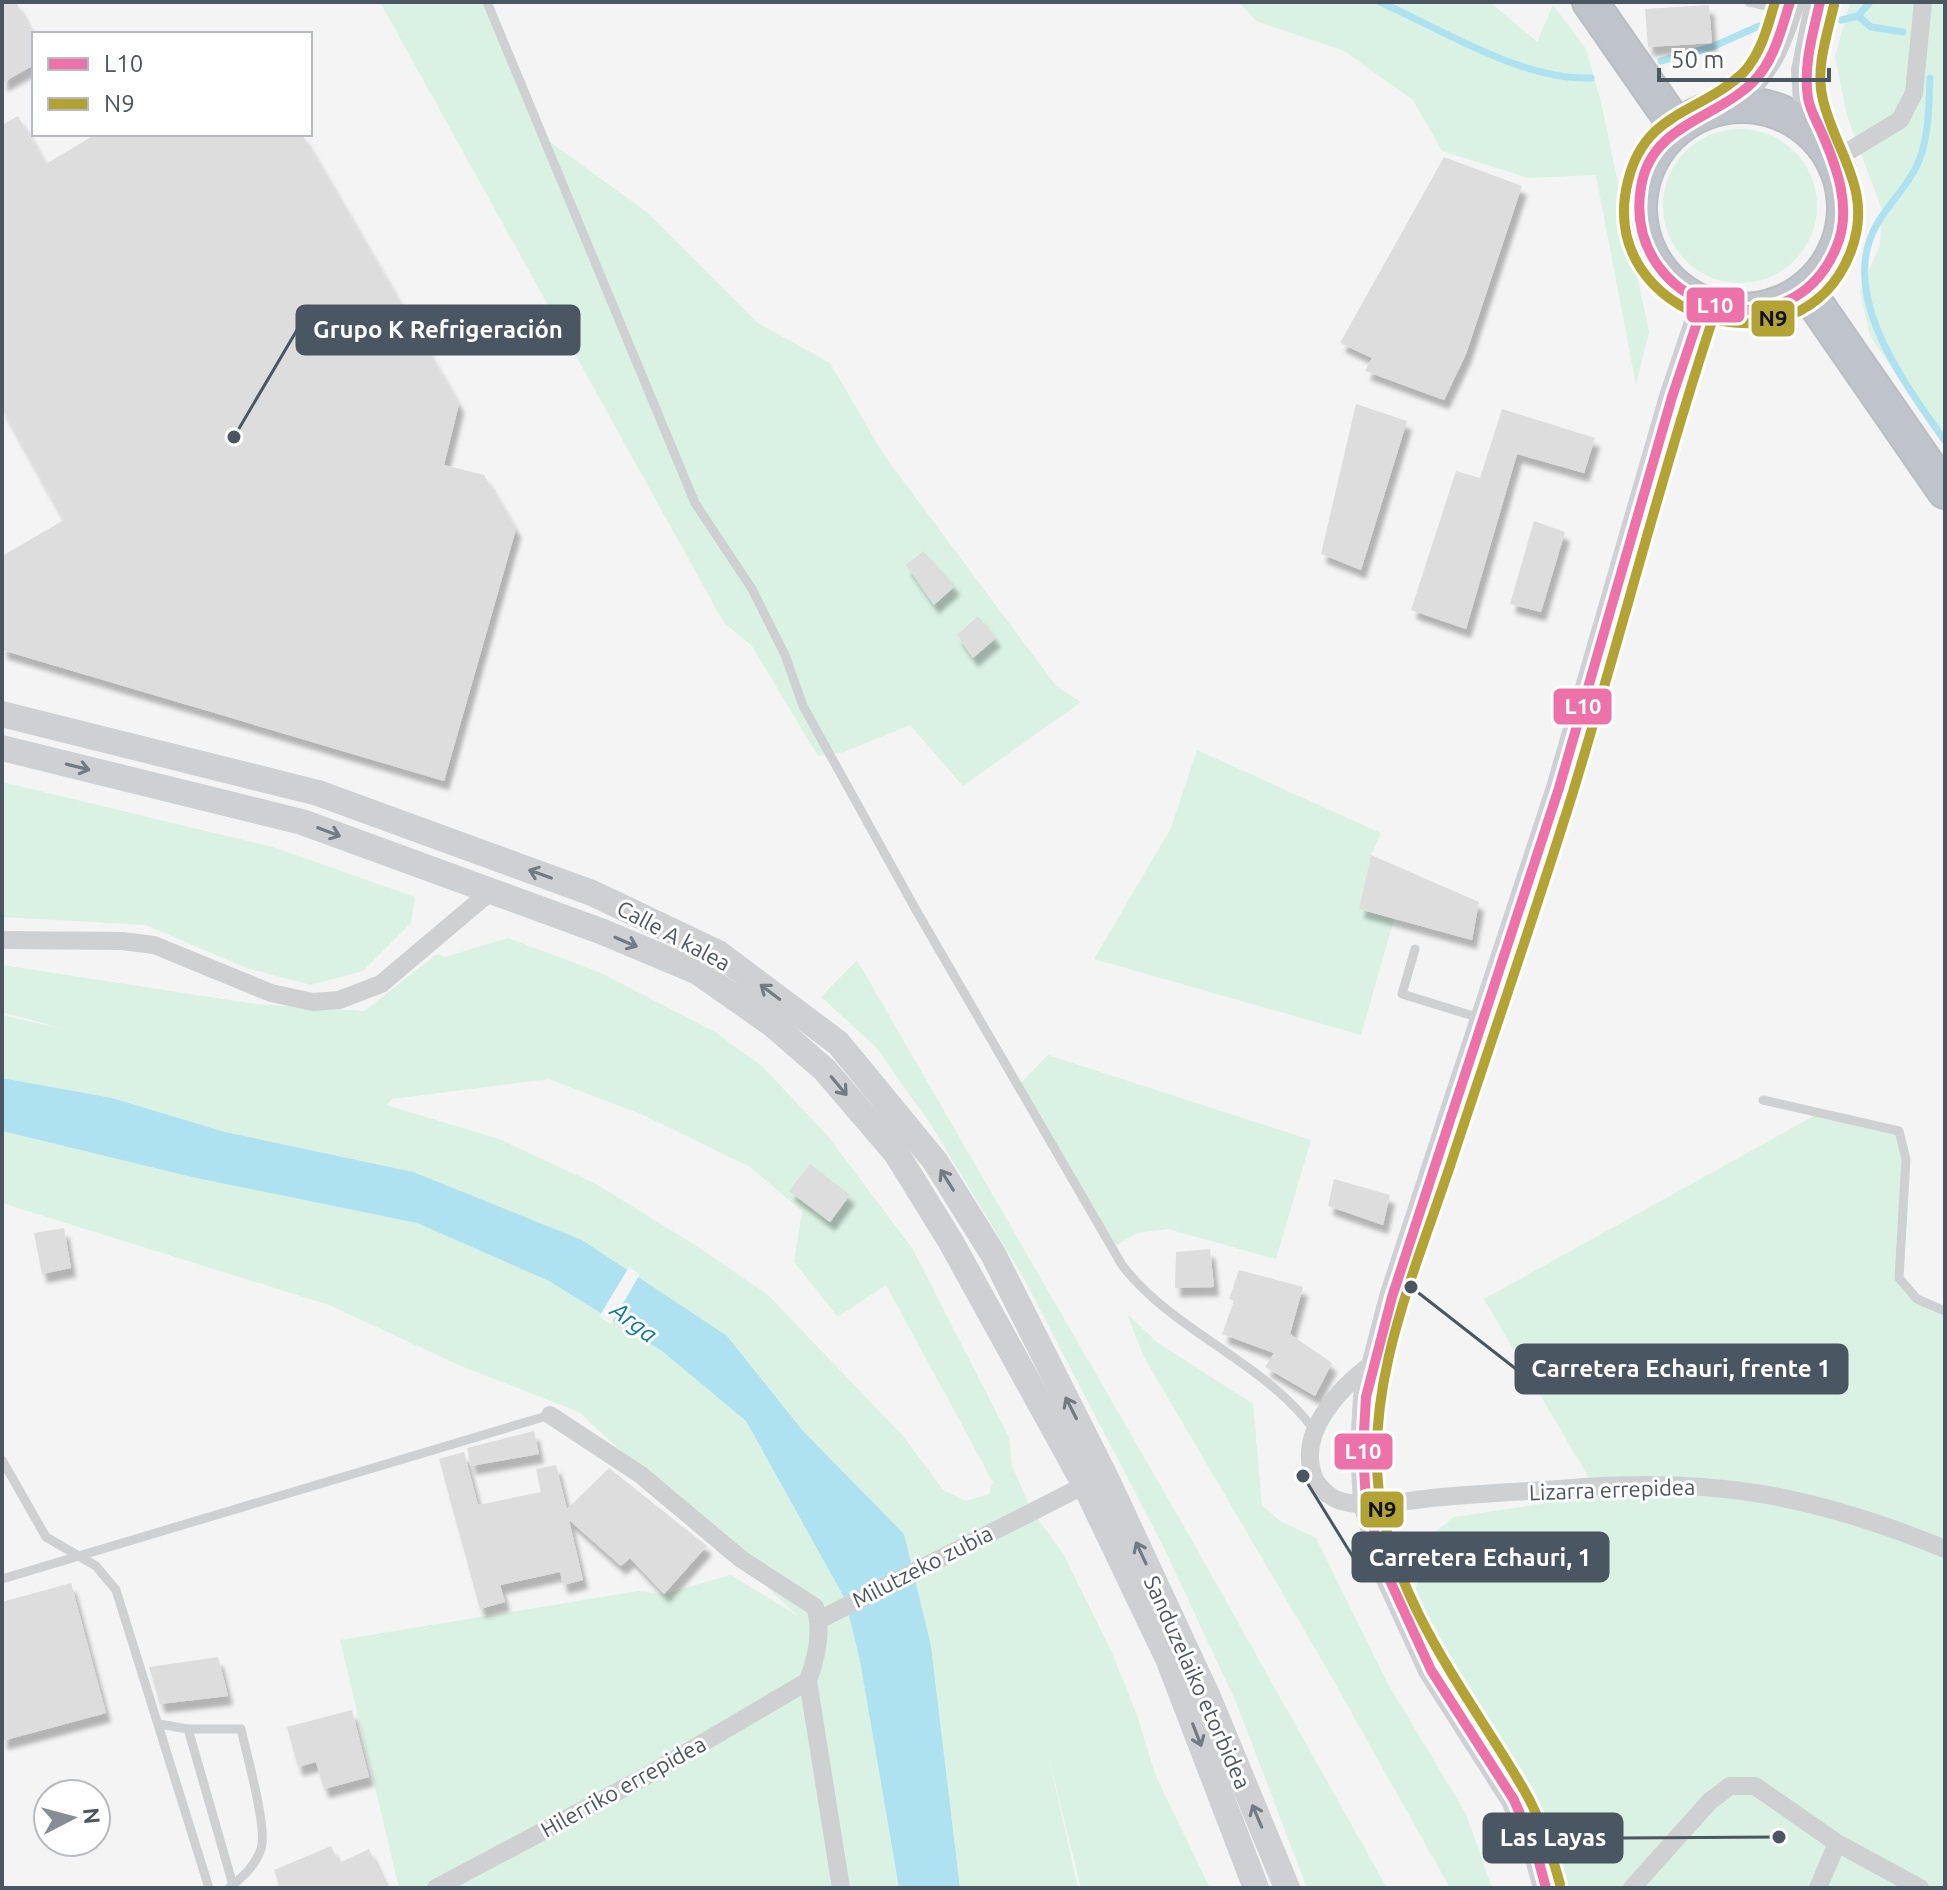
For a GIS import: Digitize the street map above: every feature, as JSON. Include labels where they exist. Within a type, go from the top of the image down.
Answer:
[{"type":"highway","points":[[1590,2],[1677,127]]},
{"type":"highway","points":[[1726,105],[1758,106],[1788,116],[1815,134],[1834,160],[1844,194],[1843,230],[1830,263],[1806,290],[1782,304],[1755,311],[1727,311],[1703,305],[1671,284],[1649,255],[1639,222],[1641,186],[1653,153],[1677,127],[1700,113],[1726,105]]},
{"type":"highway","points":[[1806,290],[1945,491]]},
{"type":"main road","points":[[1820,2],[1806,71],[1808,101],[1834,160]]},
{"type":"main road","points":[[1726,105],[1755,82],[1772,56],[1789,6]]},
{"type":"main road","points":[[1546,1888],[1536,1851],[1514,1800],[1431,1670],[1398,1602],[1374,1539],[1366,1503],[1363,1449],[1366,1397],[1392,1297],[1486,1020],[1559,788],[1672,397],[1703,305]]},
{"type":"main road","name":"Calle A kalea","points":[[2,714],[318,793],[592,893],[718,953],[838,1043],[935,1161],[993,1254],[1095,1481]]},
{"type":"main road","name":"Calle A kalea","points":[[2,748],[302,822],[603,932],[698,972],[772,1024],[825,1070],[896,1153],[1095,1481]]},
{"type":"main road","name":"Sanduzelaiko etorbidea","points":[[1095,1481],[1169,1661],[1256,1888]]},
{"type":"main road","name":"Sanduzelaiko etorbidea","points":[[1095,1481],[1208,1697],[1287,1888]]},
{"type":"street","points":[[1834,160],[1900,120],[1914,93],[1923,2]]},
{"type":"street","points":[[2,940],[122,941],[154,945],[271,993],[313,1002],[339,1000],[381,984],[490,892]]},
{"type":"street","points":[[1314,1430],[1350,1381],[1374,1362]]},
{"type":"street","points":[[550,1415],[641,1475],[741,1559],[815,1607],[819,1620],[815,1664],[808,1681],[841,1888]]},
{"type":"street","name":"Lizarra errepidea","points":[[1314,1430],[1309,1464],[1317,1484],[1340,1501],[1366,1503],[1578,1487],[1685,1484],[1754,1491],[1821,1504],[1945,1549]]},
{"type":"street","name":"Milutzeko zubia","points":[[819,1620],[1005,1523],[1095,1481]]},
{"type":"street","name":"Hilerriko errepidea","points":[[436,1888],[643,1778],[808,1681]]},
{"type":"street","points":[[1632,1888],[1710,1801],[1730,1786],[1755,1786],[1837,1843],[1920,1888]]},
{"type":"street","points":[[1818,1888],[1837,1843]]},
{"type":"lane","points":[[487,2],[695,503],[752,589],[785,655],[803,706],[923,923],[1122,1265],[1142,1291],[1264,1378],[1314,1430]]},
{"type":"lane","points":[[1749,2],[1789,6]]},
{"type":"lane","points":[[1415,949],[1402,994],[1486,1020]]},
{"type":"lane","points":[[1763,1100],[1899,1131],[1906,1159],[1899,1278],[1917,1299],[1945,1311]]},
{"type":"lane","points":[[2,1579],[550,1415]]},
{"type":"lane","points":[[2,1460],[46,1537],[96,1566],[116,1590],[209,1888]]},
{"type":"lane","points":[[159,1724],[188,1729],[241,1729],[256,1795],[262,1846],[246,1875],[231,1886],[188,1729]]},
{"type":"green space","points":[[380,2],[487,2],[542,136],[648,213],[758,323],[830,363],[884,455],[1056,686],[1081,702],[963,786],[910,725],[844,752],[818,756],[752,646],[724,623]]},
{"type":"green space","points":[[1239,2],[1490,2],[1537,42],[1553,5],[1586,49],[1601,102],[1649,332],[1636,385],[1596,175],[1528,178],[1442,151],[1413,100],[1344,51],[1256,21]]},
{"type":"green space","points":[[1850,2],[1945,2],[1945,444],[1870,336],[1860,291],[1880,245],[1882,210],[1847,116],[1835,57]]},
{"type":"green space","points":[[1740,129],[1770,134],[1795,151],[1812,176],[1817,206],[1812,236],[1795,261],[1770,278],[1740,283],[1710,278],[1685,261],[1668,236],[1663,206],[1668,176],[1685,151],[1710,134]]},
{"type":"green space","points":[[1197,750],[1381,833],[1371,855],[1359,909],[1394,919],[1361,1035],[1094,959],[1171,828]]},
{"type":"green space","points":[[2,782],[273,847],[415,897],[411,923],[363,971],[311,985],[246,968],[146,925],[2,917]]},
{"type":"green space","points":[[508,938],[599,972],[715,1032],[763,1067],[827,1135],[912,1248],[1009,1437],[1012,1465],[1031,1510],[1063,1553],[1112,1653],[1137,1715],[1155,1774],[1210,1888],[1081,1888],[1048,1754],[1078,1888],[960,1888],[931,1646],[803,1431],[727,1336],[225,1132],[112,1098],[2,1078],[2,1015],[67,1030],[2,1012],[2,965],[255,1004],[364,1011],[437,954],[445,957]],"holes":[[[549,1079],[643,1115],[750,1167],[802,1211],[794,1262],[838,1317],[886,1285],[993,1482],[989,1494],[966,1501],[943,1490],[904,1437],[768,1295],[698,1247],[598,1185],[499,1139],[386,1105],[392,1099]]]},
{"type":"green space","points":[[857,960],[1189,1535],[1387,1888],[1307,1888],[1236,1702],[1164,1548],[1022,1275],[931,1125],[875,1046],[821,997]]},
{"type":"green space","points":[[1048,1055],[1311,1140],[1276,1259],[1168,1229],[1137,1233],[1112,1248],[1018,1086]]},
{"type":"green space","points":[[1819,1113],[1899,1131],[1906,1159],[1899,1278],[1917,1299],[1945,1311],[1945,1888],[1540,1888],[1514,1800],[1418,1646],[1416,1589],[1425,1548],[1437,1530],[1454,1517],[1594,1496],[1586,1473],[1484,1299]]},
{"type":"green space","points":[[2,1131],[196,1178],[417,1223],[549,1281],[662,1351],[746,1421],[845,1599],[860,1661],[899,1888],[399,1888],[340,1640],[638,1591],[664,1594],[731,1575],[798,1616],[579,1412],[461,1366],[329,1305],[2,1203]]},
{"type":"green space","points":[[1127,1314],[1157,1342],[1253,1404],[1262,1505],[1280,1521],[1316,1538],[1388,1684],[1466,1814],[1492,1888],[1450,1888],[1327,1669],[1144,1357]]},
{"type":"water","name":"Arga","points":[[2,1078],[112,1098],[225,1132],[413,1172],[582,1240],[727,1336],[803,1431],[904,1534],[931,1646],[960,1888],[899,1888],[860,1661],[845,1599],[746,1421],[662,1351],[549,1281],[417,1223],[196,1178],[2,1131]]},
{"type":"pier","points":[[629,1267],[640,1274],[611,1324],[599,1317]]},
{"type":"building","points":[[2,2],[16,2],[32,32],[32,66],[2,83]]},
{"type":"building","points":[[1709,5],[1712,43],[1648,47],[1645,9]]},
{"type":"building","points":[[18,116],[46,164],[93,136],[303,136],[459,404],[444,465],[484,475],[516,529],[444,781],[2,650],[2,556],[64,520],[2,408],[2,125]]},
{"type":"building","points":[[1444,157],[1522,186],[1466,354],[1444,400],[1365,371],[1372,358],[1340,343]]},
{"type":"building","points":[[1356,404],[1407,421],[1361,570],[1321,554]]},
{"type":"building","points":[[1502,409],[1595,438],[1584,473],[1517,454],[1466,629],[1411,610],[1456,471],[1480,478]]},
{"type":"building","points":[[1534,521],[1565,532],[1541,612],[1510,604]]},
{"type":"building","points":[[923,551],[955,586],[934,605],[906,565]]},
{"type":"building","points":[[978,616],[996,638],[973,658],[957,635]]},
{"type":"building","points":[[1371,855],[1479,902],[1472,940],[1359,909]]},
{"type":"building","points":[[810,1164],[850,1195],[830,1222],[789,1191]]},
{"type":"building","points":[[1334,1179],[1390,1195],[1383,1225],[1328,1206]]},
{"type":"building","points":[[64,1228],[71,1268],[42,1274],[34,1233]]},
{"type":"building","points":[[1210,1249],[1214,1287],[1175,1288],[1176,1252]]},
{"type":"building","points":[[1239,1270],[1303,1287],[1290,1334],[1332,1363],[1315,1396],[1265,1367],[1274,1353],[1222,1334],[1234,1301],[1229,1299]]},
{"type":"building","points":[[534,1431],[539,1454],[471,1466],[467,1448]]},
{"type":"building","points":[[464,1452],[478,1505],[541,1492],[536,1469],[556,1465],[567,1509],[609,1468],[707,1546],[664,1594],[630,1558],[621,1566],[569,1520],[583,1580],[563,1585],[560,1572],[500,1585],[505,1602],[480,1609],[439,1459]]},
{"type":"building","points":[[71,1583],[106,1713],[2,1741],[2,1602]]},
{"type":"building","points":[[218,1657],[228,1696],[160,1704],[149,1667]]},
{"type":"building","points":[[352,1710],[369,1777],[324,1789],[316,1762],[298,1767],[287,1727]]},
{"type":"building","points":[[331,1846],[339,1863],[369,1849],[387,1888],[280,1888],[274,1870]]},
{"type":"waterway","points":[[1380,2],[1510,62],[1565,77],[1591,78]]},
{"type":"waterway","points":[[1841,20],[1858,16],[1870,2]]},
{"type":"waterway","points":[[1858,16],[1871,27],[1903,32]]},
{"type":"waterway","points":[[1661,61],[1712,47],[1759,26]]},
{"type":"waterway","points":[[1930,78],[1928,121],[1922,153],[1909,179],[1877,224],[1867,251],[1865,280],[1870,309],[1881,338],[1912,393],[1945,441]]},
{"type":"transit line","name":"N9","points":[[1775,2],[1755,57],[1743,73],[1726,87],[1660,127],[1636,158],[1628,181],[1625,229],[1641,269],[1670,299],[1708,317],[1749,323],[1790,315],[1826,292],[1851,251],[1857,229],[1856,191],[1821,88],[1823,52],[1834,5]]},
{"type":"transit line","name":"L10","points":[[1790,2],[1776,45],[1760,75],[1736,96],[1670,137],[1647,166],[1641,187],[1642,229],[1656,263],[1682,289],[1713,305],[1748,310],[1783,303],[1813,282],[1836,248],[1841,234],[1841,189],[1808,98],[1807,73],[1820,2]]},
{"type":"transit line","name":"L10","points":[[1546,1888],[1536,1851],[1514,1800],[1431,1670],[1386,1572],[1366,1503],[1363,1449],[1366,1397],[1392,1297],[1559,788],[1672,397],[1703,305]]},
{"type":"transit line","name":"N9","points":[[1560,1884],[1530,1801],[1438,1651],[1402,1578],[1380,1499],[1377,1457],[1379,1414],[1385,1372],[1408,1288],[1573,792],[1716,309]]},
{"type":"place","name":"Grupo K Refrigeración","points":[[234,437]]},
{"type":"place","name":"Carretera Echauri, frente 1","points":[[1411,1287]]},
{"type":"place","name":"Carretera Echauri, 1","points":[[1303,1476]]},
{"type":"place","name":"Las Layas","points":[[1779,1837]]}]
